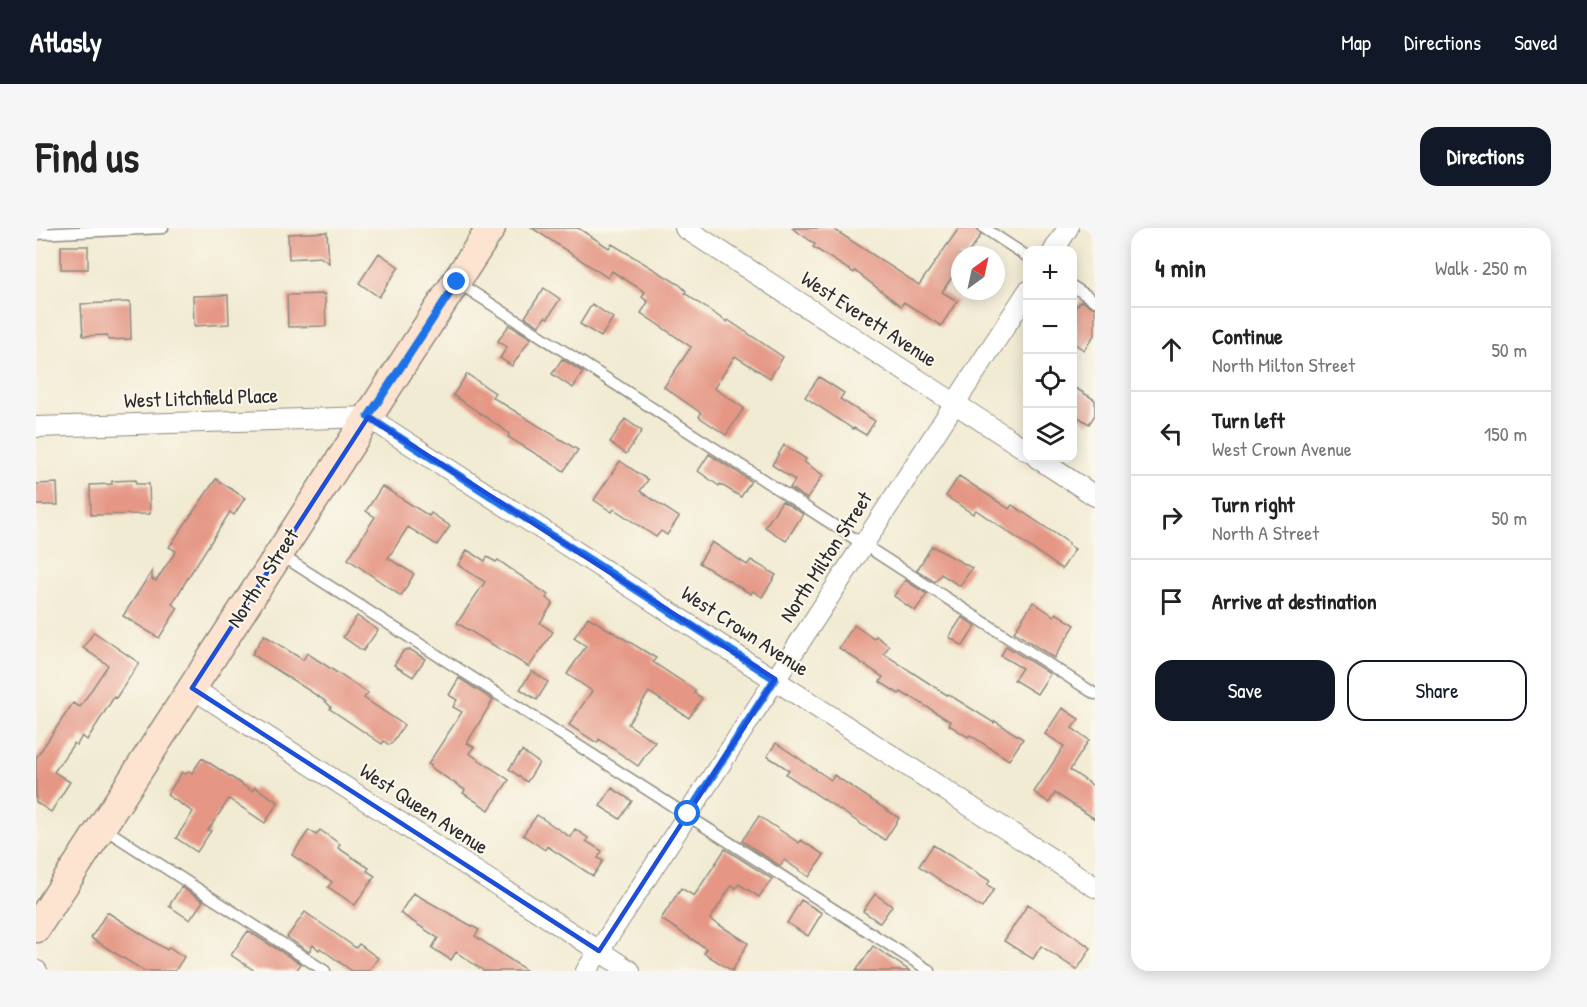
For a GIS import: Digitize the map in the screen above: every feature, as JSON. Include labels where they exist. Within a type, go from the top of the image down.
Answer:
[{"type":"street","name":"North A Street","points":[[36,928],[491,228]]},
{"type":"street","name":"West Everett Avenue","points":[[685,228],[1023,448]]},
{"type":"street","points":[[1057,246],[1068,228]]},
{"type":"street","name":"North Milton Street","points":[[586,971],[1023,299]]},
{"type":"street","name":"West Litchfield Place","points":[[36,427],[368,417]]},
{"type":"street","name":"West Crown Avenue","points":[[368,417],[1095,887]]},
{"type":"street","points":[[1043,462],[1095,496]]},
{"type":"street","name":"West Queen Avenue","points":[[192,688],[630,971]]},
{"type":"lane","points":[[36,234],[163,228]]},
{"type":"lane","points":[[984,228],[1023,254]]},
{"type":"lane","points":[[457,282],[1095,694]]},
{"type":"lane","points":[[1077,289],[1095,301]]},
{"type":"lane","points":[[279,554],[930,971]]},
{"type":"lane","points":[[102,827],[325,971]]},
{"type":"highlighted area","points":[[368,417],[775,679],[599,951],[192,688]]},
{"type":"building","points":[[532,228],[578,228],[609,248],[612,244],[680,285],[686,291],[685,293],[697,302],[783,357],[770,378],[735,356],[714,388],[744,408],[726,435],[699,417],[701,413],[664,387],[691,347],[641,313],[648,302],[642,297],[645,292],[612,271],[608,278]]},
{"type":"building","points":[[792,228],[832,228],[919,285],[959,228],[977,228],[981,235],[973,246],[951,246],[951,278],[942,292],[951,297],[951,300],[957,301],[941,326],[904,302],[901,306],[855,271],[854,273],[813,247],[815,244]]},
{"type":"building","points":[[327,232],[329,263],[320,257],[289,259],[288,234]]},
{"type":"building","points":[[61,246],[88,246],[88,269],[61,269]]},
{"type":"building","points":[[379,253],[399,267],[379,297],[359,283]]},
{"type":"building","points":[[544,288],[560,299],[548,318],[545,317],[539,326],[525,317]]},
{"type":"building","points":[[325,294],[326,326],[288,327],[287,295]]},
{"type":"building","points":[[228,295],[229,324],[194,326],[193,296]]},
{"type":"building","points":[[1081,301],[1095,308],[1095,334],[1084,350],[1077,345],[1077,305]]},
{"type":"building","points":[[130,302],[131,339],[108,340],[107,335],[83,336],[81,304]]},
{"type":"building","points":[[592,304],[613,318],[601,337],[580,324]]},
{"type":"building","points":[[509,325],[531,338],[512,366],[500,358],[507,347],[498,341]]},
{"type":"building","points":[[562,359],[583,372],[573,388],[552,374]]},
{"type":"building","points":[[467,374],[495,393],[492,397],[578,450],[564,471],[508,437],[509,434],[502,428],[453,395]]},
{"type":"building","points":[[819,377],[844,393],[840,399],[875,421],[866,435],[805,397]]},
{"type":"building","points":[[1077,389],[1095,400],[1095,415],[1089,424],[1077,416]]},
{"type":"building","points":[[625,419],[642,431],[626,454],[610,442]]},
{"type":"building","points":[[784,445],[806,459],[804,462],[823,475],[807,499],[790,488],[795,480],[772,465]]},
{"type":"building","points":[[709,454],[751,481],[741,497],[720,484],[719,486],[698,471]]},
{"type":"building","points":[[620,461],[648,480],[640,491],[679,517],[667,535],[661,531],[656,537],[614,509],[612,512],[594,500]]},
{"type":"building","points":[[959,476],[1009,509],[1012,505],[1069,543],[1068,545],[1075,549],[1062,569],[976,510],[973,514],[946,496]]},
{"type":"building","points":[[216,479],[245,498],[234,515],[230,512],[189,576],[172,604],[178,608],[159,638],[123,616],[152,571],[152,579],[156,581],[176,551],[169,547]]},
{"type":"building","points":[[136,480],[136,484],[149,484],[150,514],[91,515],[90,485]]},
{"type":"building","points":[[57,483],[58,505],[36,505],[36,484]]},
{"type":"building","points":[[382,486],[429,516],[431,513],[450,526],[437,545],[408,527],[388,558],[414,574],[401,596],[348,559],[375,517],[366,511]]},
{"type":"building","points":[[782,501],[803,514],[786,541],[765,527]]},
{"type":"building","points":[[712,542],[747,565],[751,560],[776,575],[762,597],[753,591],[751,594],[699,563]]},
{"type":"building","points":[[932,546],[972,568],[960,586],[941,574],[935,582],[917,570]]},
{"type":"building","points":[[467,550],[485,561],[487,557],[496,562],[498,560],[548,595],[546,598],[553,603],[540,623],[553,632],[529,667],[457,623],[485,582],[458,565]]},
{"type":"building","points":[[905,580],[927,594],[915,611],[894,596]]},
{"type":"building","points":[[1033,602],[1054,616],[1056,613],[1075,625],[1054,658],[1014,632]]},
{"type":"building","points":[[357,616],[378,630],[363,651],[343,637]]},
{"type":"building","points":[[588,617],[656,658],[653,662],[695,690],[694,693],[702,698],[689,718],[649,692],[628,724],[655,742],[638,766],[599,739],[597,743],[569,725],[592,691],[567,674],[586,646],[574,638]]},
{"type":"building","points":[[962,617],[976,626],[963,646],[949,637]]},
{"type":"building","points":[[854,625],[874,639],[876,636],[889,646],[884,654],[947,695],[1023,739],[1009,760],[970,735],[968,737],[949,725],[951,722],[910,696],[901,692],[899,694],[880,682],[883,677],[839,648]]},
{"type":"building","points":[[94,632],[139,663],[87,740],[82,736],[77,745],[74,743],[54,772],[70,782],[51,812],[36,802],[36,758],[73,703],[80,707],[108,665],[83,648]]},
{"type":"building","points":[[264,635],[303,660],[307,653],[368,693],[364,698],[404,725],[392,743],[389,745],[384,741],[382,744],[330,709],[331,707],[324,700],[252,654]]},
{"type":"building","points":[[1006,646],[1050,674],[1037,694],[1014,680],[1022,668],[1001,656]]},
{"type":"building","points":[[404,650],[411,650],[425,659],[413,677],[394,665]]},
{"type":"building","points":[[532,671],[548,682],[537,700],[520,689]]},
{"type":"building","points":[[459,678],[493,700],[467,743],[474,747],[469,753],[509,780],[489,810],[463,793],[465,790],[428,764],[462,712],[453,707],[457,700],[449,695]]},
{"type":"building","points":[[1062,708],[1079,719],[1072,728],[1089,740],[1070,770],[1095,787],[1095,819],[1055,793],[1049,803],[1034,792],[1064,746],[1045,734]]},
{"type":"building","points":[[776,743],[831,780],[834,775],[899,818],[885,840],[786,774],[789,770],[767,756]]},
{"type":"building","points":[[522,751],[539,763],[527,782],[509,769]]},
{"type":"building","points":[[202,758],[252,791],[255,787],[278,802],[265,823],[229,799],[208,830],[211,831],[197,852],[176,838],[193,812],[167,795],[182,772],[192,773]]},
{"type":"building","points":[[612,788],[632,801],[620,819],[600,806]]},
{"type":"building","points":[[537,815],[570,837],[575,829],[588,838],[586,841],[602,851],[598,858],[603,861],[593,876],[547,846],[545,850],[523,835]]},
{"type":"building","points":[[759,816],[799,843],[801,840],[824,855],[809,877],[784,860],[780,866],[742,841]]},
{"type":"building","points":[[309,830],[316,835],[320,830],[340,844],[338,848],[369,868],[367,871],[375,876],[355,905],[328,887],[332,882],[292,855]]},
{"type":"building","points":[[933,845],[990,881],[987,885],[994,889],[982,908],[919,866]]},
{"type":"building","points":[[725,849],[772,879],[759,897],[739,884],[736,888],[732,885],[710,919],[748,943],[732,971],[704,953],[707,949],[661,919],[681,888],[694,896]]},
{"type":"building","points":[[181,887],[203,901],[190,920],[169,906]]},
{"type":"building","points":[[413,893],[479,930],[475,936],[527,971],[484,971],[456,952],[451,960],[432,948],[438,938],[400,913]]},
{"type":"building","points":[[875,894],[892,906],[880,923],[863,911]]},
{"type":"building","points":[[801,900],[822,913],[808,936],[787,923]]},
{"type":"building","points":[[1028,904],[1091,948],[1077,970],[1041,946],[1033,959],[1004,941]]},
{"type":"building","points":[[107,912],[167,950],[169,947],[184,957],[175,971],[144,971],[91,938]]},
{"type":"building","points":[[305,912],[356,948],[359,944],[378,958],[369,971],[352,971],[320,948],[319,950],[313,945],[309,952],[287,937]]},
{"type":"building","points":[[248,931],[301,964],[296,971],[255,971],[231,955]]},
{"type":"building","points":[[873,946],[910,971],[856,971]]},
{"type":"route","points":[[457,282],[368,417],[775,679],[688,814]]}]
